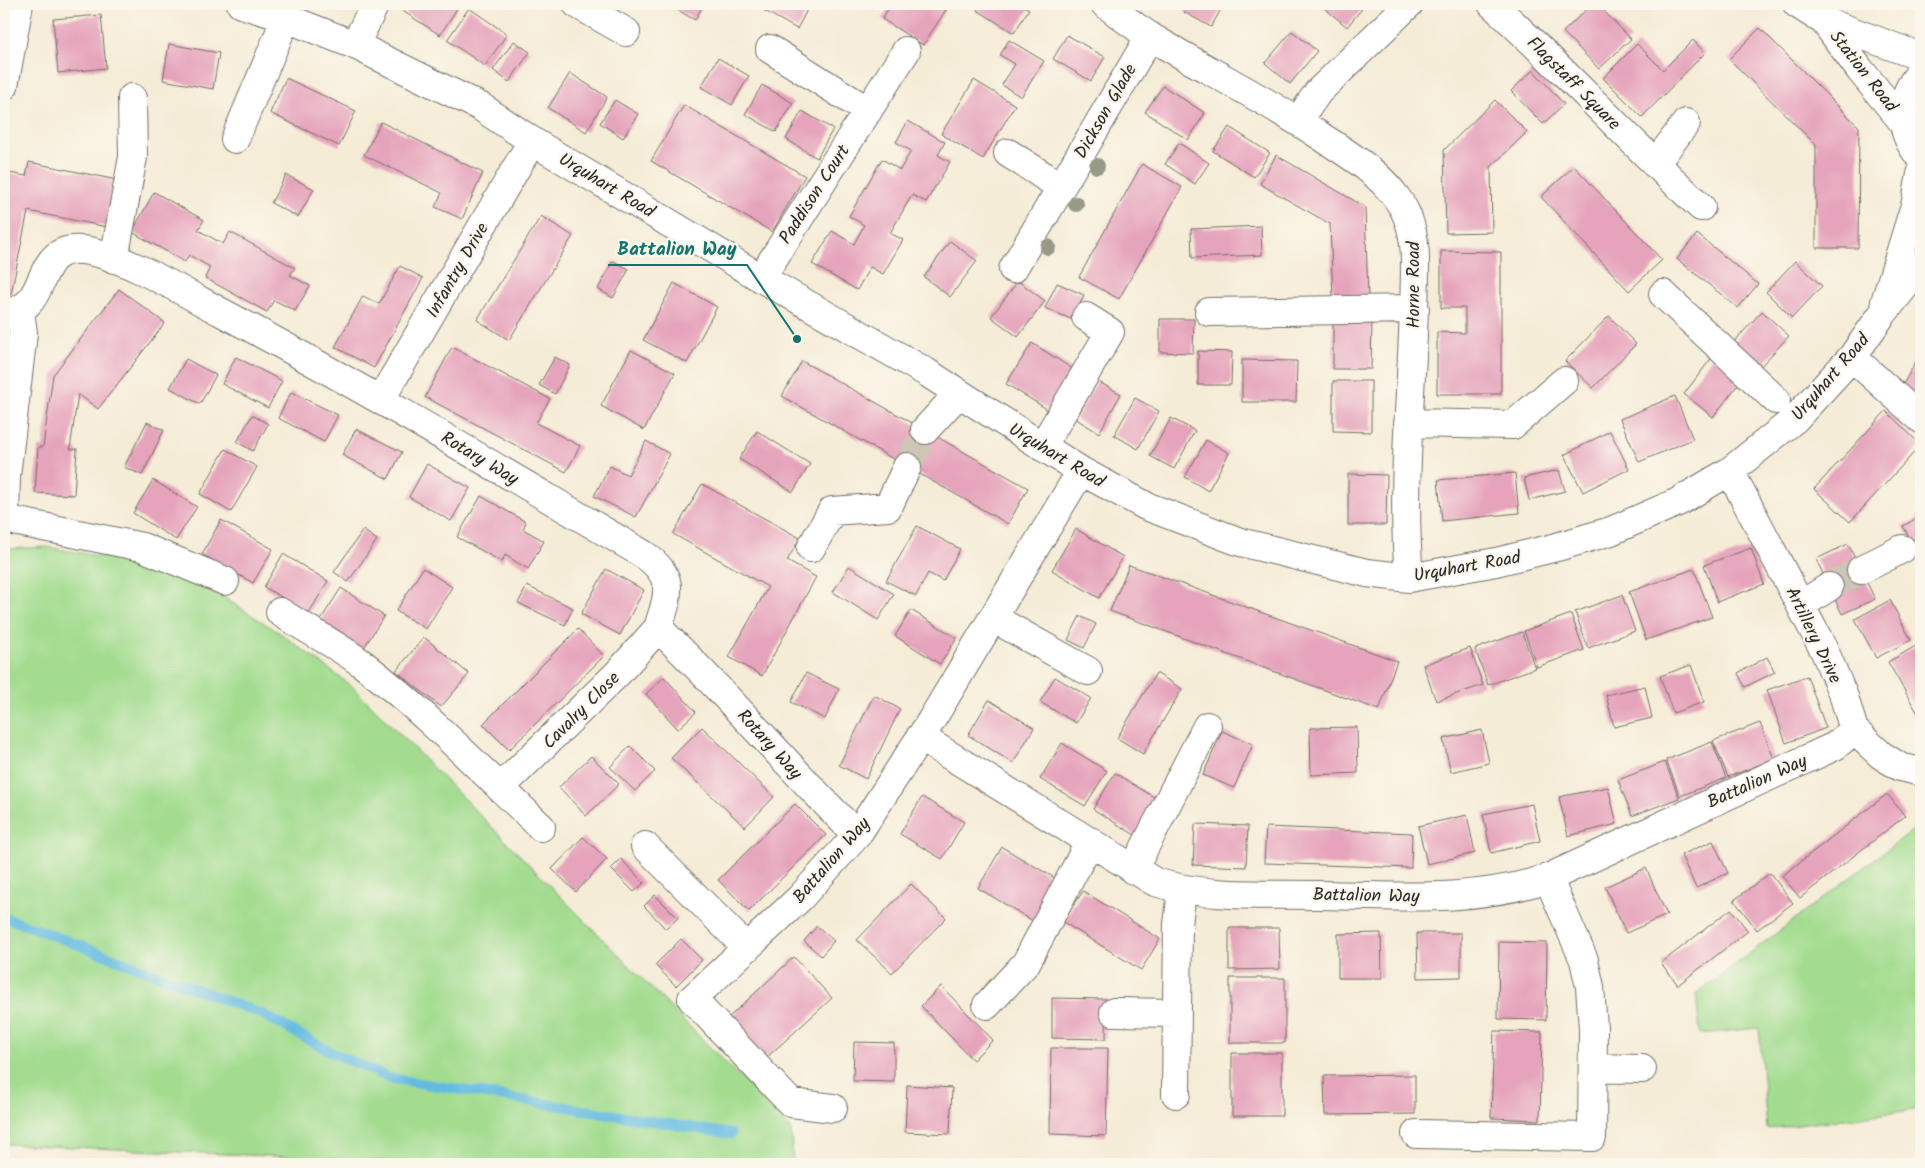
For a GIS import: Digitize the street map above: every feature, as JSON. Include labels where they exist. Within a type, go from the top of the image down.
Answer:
[{"type":"street","points":[[4,86],[19,4]]},
{"type":"street","name":"Urquhart Road","points":[[241,4],[286,18],[355,45],[480,107],[761,278],[960,393],[1081,471],[1146,506],[1240,542],[1367,573],[1409,578],[1496,562],[1557,548],[1611,531],[1678,502],[1730,471],[1794,419],[1852,357],[1881,316],[1921,266]]},
{"type":"street","points":[[355,45],[375,4]]},
{"type":"street","points":[[577,4],[626,32]]},
{"type":"street","name":"Horne Road","points":[[1104,4],[1150,36],[1298,121],[1370,170],[1398,199],[1415,236],[1415,309],[1408,423],[1406,544],[1409,578]]},
{"type":"street","points":[[1298,121],[1318,92],[1409,4]]},
{"type":"street","name":"Flagstaff Square","points":[[1492,4],[1534,42],[1700,207]]},
{"type":"street","name":"Station Road","points":[[1797,4],[1824,21],[1921,58]]},
{"type":"street","points":[[235,139],[286,18]]},
{"type":"street","name":"Station Road","points":[[1824,21],[1860,70],[1904,122]]},
{"type":"street","name":"Dickson Glade","points":[[1013,269],[1150,36]]},
{"type":"street","points":[[770,50],[868,111]]},
{"type":"street","name":"Paddison Court","points":[[761,278],[906,51]]},
{"type":"street","name":"Station Road","points":[[1921,72],[1907,93],[1902,111],[1911,147],[1921,158]]},
{"type":"street","points":[[114,260],[133,157],[132,98]]},
{"type":"street","points":[[1655,164],[1686,123]]},
{"type":"street","name":"Infantry Drive","points":[[381,400],[532,140]]},
{"type":"street","points":[[1008,153],[1061,187]]},
{"type":"street","name":"Urquhart Road","points":[[1881,316],[1916,202],[1921,174]]},
{"type":"street","name":"Rotary Way","points":[[12,311],[31,300],[51,260],[61,252],[78,249],[94,251],[172,286],[381,400],[658,564],[666,575],[667,587],[665,606],[658,628],[696,664],[780,756],[857,835]]},
{"type":"street","points":[[1664,294],[1776,400]]},
{"type":"street","points":[[1209,312],[1415,309]]},
{"type":"street","points":[[12,311],[23,333],[6,476],[4,518],[142,548],[225,581]]},
{"type":"street","points":[[1042,447],[1110,332],[1086,317]]},
{"type":"street","points":[[1852,357],[1921,419]]},
{"type":"street","points":[[1408,423],[1513,424],[1564,381]]},
{"type":"street","points":[[925,430],[960,393]]},
{"type":"street","points":[[811,548],[832,511],[888,507],[908,467]]},
{"type":"street","name":"Battalion Way","points":[[833,1108],[791,1103],[692,999],[800,898],[857,835],[920,737],[1081,471]]},
{"type":"street","name":"Artillery Drive","points":[[1730,471],[1801,605],[1832,670],[1854,730],[1881,755],[1900,767],[1921,772]]},
{"type":"street","points":[[1861,570],[1902,549]]},
{"type":"street","points":[[1801,605],[1829,587]]},
{"type":"street","points":[[280,612],[362,663],[414,705],[541,827]]},
{"type":"street","points":[[993,618],[1088,671]]},
{"type":"street","name":"Cavalry Close","points":[[500,788],[617,674],[658,628]]},
{"type":"street","points":[[1133,870],[1207,726]]},
{"type":"street","name":"Battalion Way","points":[[920,737],[1090,841],[1133,870],[1155,882],[1182,890],[1236,894],[1459,895],[1522,887],[1548,878],[1835,746],[1854,730]]},
{"type":"street","points":[[986,1004],[1026,963],[1090,841]]},
{"type":"street","points":[[645,846],[747,948]]},
{"type":"street","points":[[1416,1134],[1592,1137],[1593,1068],[1590,987],[1584,960],[1548,878]]},
{"type":"street","points":[[1176,1094],[1178,926],[1182,890]]},
{"type":"street","points":[[1114,1012],[1177,1013]]},
{"type":"street","points":[[1593,1068],[1642,1070]]},
{"type":"green space","points":[[47,547],[126,561],[207,587],[280,633],[353,687],[791,1129],[793,1164],[446,1164],[4,1144],[4,549]]},
{"type":"green space","points":[[1921,824],[1921,1109],[1767,1129],[1759,1028],[1700,1034],[1696,994]]},
{"type":"building","points":[[405,4],[454,4],[458,7],[440,35],[401,10]]},
{"type":"building","points":[[667,4],[704,4],[695,20]]},
{"type":"building","points":[[752,4],[810,4],[797,29]]},
{"type":"building","points":[[891,4],[936,4],[946,10],[923,45],[882,19]]},
{"type":"building","points":[[980,4],[1020,4],[1029,9],[1014,33],[977,10]]},
{"type":"building","points":[[1189,4],[1224,4],[1211,27],[1184,12]]},
{"type":"building","points":[[1324,4],[1366,4],[1347,27],[1322,6]]},
{"type":"building","points":[[1592,4],[1597,4],[1631,39],[1599,69],[1563,32]]},
{"type":"building","points":[[469,8],[507,34],[485,66],[447,40]]},
{"type":"building","points":[[101,15],[106,68],[58,73],[53,19]]},
{"type":"building","points":[[1760,28],[1859,127],[1858,248],[1816,248],[1816,145],[1729,59]]},
{"type":"building","points":[[1292,31],[1317,51],[1290,84],[1265,63]]},
{"type":"building","points":[[1067,35],[1105,57],[1091,81],[1053,59]]},
{"type":"building","points":[[1009,40],[1044,61],[1021,97],[1002,85],[1015,64],[1000,55]]},
{"type":"building","points":[[1693,40],[1705,53],[1642,117],[1603,78],[1637,44],[1663,70]]},
{"type":"building","points":[[514,41],[530,52],[509,82],[493,70]]},
{"type":"building","points":[[169,44],[219,53],[213,89],[163,80]]},
{"type":"building","points":[[718,58],[749,76],[732,105],[701,87]]},
{"type":"building","points":[[1533,70],[1564,104],[1543,124],[1511,91]]},
{"type":"building","points":[[570,73],[607,97],[586,132],[548,108]]},
{"type":"building","points":[[286,78],[356,111],[339,146],[270,113]]},
{"type":"building","points":[[974,80],[1015,105],[983,159],[941,134]]},
{"type":"building","points":[[762,85],[793,103],[776,132],[745,114]]},
{"type":"building","points":[[1163,86],[1205,113],[1188,140],[1145,112]]},
{"type":"building","points":[[615,100],[638,114],[623,138],[600,123]]},
{"type":"building","points":[[1495,100],[1527,132],[1491,167],[1492,232],[1446,233],[1444,150]]},
{"type":"building","points":[[684,105],[805,176],[772,232],[651,161]]},
{"type":"building","points":[[802,111],[833,129],[817,158],[786,139]]},
{"type":"building","points":[[908,121],[945,142],[938,155],[950,162],[926,202],[912,195],[890,233],[903,240],[883,274],[870,267],[857,290],[812,264],[832,231],[854,244],[864,225],[849,216],[882,159],[900,170],[911,151],[896,142]]},
{"type":"building","points":[[381,122],[483,173],[462,219],[435,207],[442,193],[364,155]]},
{"type":"building","points":[[1229,127],[1270,153],[1254,177],[1213,151]]},
{"type":"building","points":[[1179,143],[1209,163],[1195,184],[1165,164]]},
{"type":"building","points":[[1276,155],[1365,207],[1368,298],[1333,300],[1330,224],[1260,184]]},
{"type":"building","points":[[29,162],[122,181],[112,228],[28,211],[11,294],[4,293],[4,172],[26,176]]},
{"type":"building","points":[[1142,164],[1182,187],[1119,299],[1079,277]]},
{"type":"building","points":[[1574,166],[1662,260],[1629,291],[1541,197]]},
{"type":"building","points":[[286,175],[314,189],[298,217],[271,203]]},
{"type":"building","points":[[154,192],[204,220],[198,230],[223,244],[230,232],[295,268],[290,275],[310,286],[295,311],[274,300],[267,312],[205,278],[210,267],[189,255],[185,262],[132,232]]},
{"type":"building","points":[[541,216],[573,236],[509,340],[477,320]]},
{"type":"building","points":[[1261,226],[1262,255],[1192,258],[1191,229]]},
{"type":"building","points":[[1697,234],[1758,284],[1738,308],[1677,259]]},
{"type":"building","points":[[950,241],[977,261],[950,297],[924,277]]},
{"type":"building","points":[[1441,251],[1501,252],[1501,394],[1437,394],[1437,332],[1465,333],[1465,308],[1441,308]]},
{"type":"building","points":[[613,261],[629,269],[613,298],[598,289]]},
{"type":"building","points":[[1795,261],[1822,286],[1792,318],[1766,292]]},
{"type":"building","points":[[400,266],[423,278],[374,368],[335,347],[363,296],[379,304]]},
{"type":"building","points":[[1018,281],[1045,301],[1018,337],[991,317]]},
{"type":"building","points":[[674,283],[717,307],[687,363],[643,340]]},
{"type":"building","points":[[1057,283],[1084,295],[1073,320],[1045,308]]},
{"type":"building","points":[[119,289],[165,323],[98,409],[78,394],[70,449],[77,449],[74,495],[35,493],[38,447],[43,447],[53,375]]},
{"type":"building","points":[[1762,311],[1789,336],[1759,368],[1733,343]]},
{"type":"building","points":[[1609,316],[1636,344],[1593,388],[1565,361]]},
{"type":"building","points":[[1333,318],[1372,318],[1371,369],[1333,369]]},
{"type":"building","points":[[1160,319],[1194,319],[1193,353],[1160,352]]},
{"type":"building","points":[[1032,343],[1076,371],[1050,411],[1006,384]]},
{"type":"building","points":[[452,347],[550,399],[536,423],[580,446],[566,472],[425,397]]},
{"type":"building","points":[[631,350],[675,373],[644,430],[601,406]]},
{"type":"building","points":[[1198,351],[1232,352],[1231,385],[1198,385]]},
{"type":"building","points":[[1921,352],[1921,399],[1901,388]]},
{"type":"building","points":[[1713,356],[1743,378],[1713,417],[1684,394]]},
{"type":"building","points":[[236,357],[282,381],[268,408],[222,384]]},
{"type":"building","points":[[555,357],[570,365],[555,394],[539,385]]},
{"type":"building","points":[[186,359],[216,375],[200,404],[170,388]]},
{"type":"building","points":[[1242,360],[1297,361],[1296,402],[1242,402]]},
{"type":"building","points":[[802,361],[1028,488],[1008,524],[782,396]]},
{"type":"building","points":[[1097,381],[1121,394],[1099,433],[1076,419]]},
{"type":"building","points":[[1333,381],[1371,381],[1371,432],[1333,431]]},
{"type":"building","points":[[291,392],[338,415],[324,442],[278,418]]},
{"type":"building","points":[[1675,396],[1693,439],[1639,462],[1620,419]]},
{"type":"building","points":[[1135,398],[1159,411],[1138,449],[1114,435]]},
{"type":"building","points":[[1886,411],[1921,445],[1850,522],[1814,489]]},
{"type":"building","points":[[252,415],[268,424],[253,451],[237,442]]},
{"type":"building","points":[[1171,418],[1195,431],[1174,469],[1150,456]]},
{"type":"building","points":[[147,422],[164,430],[142,475],[124,467]]},
{"type":"building","points":[[356,429],[402,452],[388,479],[342,455]]},
{"type":"building","points":[[757,431],[810,464],[793,492],[739,459]]},
{"type":"building","points":[[1610,431],[1629,469],[1583,492],[1564,455]]},
{"type":"building","points":[[1206,440],[1229,453],[1208,491],[1185,477]]},
{"type":"building","points":[[646,441],[670,454],[636,517],[594,496],[610,466],[628,475]]},
{"type":"building","points":[[225,449],[257,467],[231,512],[200,494]]},
{"type":"building","points":[[427,464],[470,488],[451,521],[409,497]]},
{"type":"building","points":[[1559,470],[1565,491],[1529,500],[1524,478]]},
{"type":"building","points":[[1515,473],[1519,513],[1442,521],[1438,480]]},
{"type":"building","points":[[1348,474],[1387,475],[1386,525],[1348,525]]},
{"type":"building","points":[[153,480],[197,507],[176,540],[133,513]]},
{"type":"building","points":[[702,484],[800,538],[787,561],[816,577],[762,676],[729,657],[768,587],[673,534]]},
{"type":"building","points":[[481,496],[526,522],[523,529],[544,541],[528,569],[505,555],[502,562],[457,537]]},
{"type":"building","points":[[1921,516],[1921,559],[1903,526]]},
{"type":"building","points":[[221,520],[273,549],[253,583],[202,554]]},
{"type":"building","points":[[917,526],[960,549],[943,581],[928,573],[916,596],[886,581]]},
{"type":"building","points":[[1076,529],[1123,557],[1099,598],[1052,570]]},
{"type":"building","points":[[363,530],[377,540],[348,582],[334,572]]},
{"type":"building","points":[[1848,544],[1875,599],[1842,614],[1816,559]]},
{"type":"building","points":[[1751,548],[1764,584],[1717,602],[1704,565]]},
{"type":"building","points":[[283,554],[328,581],[309,613],[264,587]]},
{"type":"building","points":[[1129,565],[1397,661],[1379,710],[1110,611]]},
{"type":"building","points":[[849,566],[894,594],[878,620],[833,592]]},
{"type":"building","points":[[423,568],[452,587],[426,629],[396,611]]},
{"type":"building","points":[[606,569],[644,590],[620,635],[581,614]]},
{"type":"building","points":[[1694,569],[1712,617],[1646,640],[1629,592]]},
{"type":"building","points":[[527,586],[573,608],[565,625],[518,603]]},
{"type":"building","points":[[341,588],[384,616],[361,652],[318,624]]},
{"type":"building","points":[[1622,595],[1635,631],[1588,648],[1575,612]]},
{"type":"building","points":[[1890,600],[1911,640],[1876,658],[1855,619]]},
{"type":"building","points":[[911,610],[957,638],[940,664],[895,636]]},
{"type":"building","points":[[1571,614],[1584,650],[1537,667],[1524,631]]},
{"type":"building","points":[[1080,616],[1096,624],[1084,648],[1068,640]]},
{"type":"building","points":[[578,629],[604,656],[509,750],[483,724]]},
{"type":"building","points":[[1522,632],[1535,668],[1488,685],[1475,649]]},
{"type":"building","points":[[424,637],[469,674],[441,707],[396,671]]},
{"type":"building","points":[[1921,643],[1921,719],[1888,662]]},
{"type":"building","points":[[1470,648],[1483,685],[1436,701],[1423,665]]},
{"type":"building","points":[[1767,657],[1775,672],[1745,687],[1738,673]]},
{"type":"building","points":[[1691,665],[1704,702],[1673,713],[1660,676]]},
{"type":"building","points":[[806,673],[839,689],[825,719],[791,702]]},
{"type":"building","points":[[1156,673],[1182,689],[1143,754],[1117,738]]},
{"type":"building","points":[[1807,676],[1826,728],[1786,743],[1767,690]]},
{"type":"building","points":[[664,677],[696,712],[678,729],[646,694]]},
{"type":"building","points":[[1055,677],[1091,698],[1076,723],[1040,702]]},
{"type":"building","points":[[1645,686],[1652,718],[1614,727],[1606,695]]},
{"type":"building","points":[[874,695],[900,709],[866,779],[839,765]]},
{"type":"building","points":[[989,700],[1034,728],[1013,763],[968,735]]},
{"type":"building","points":[[1760,723],[1774,759],[1728,777],[1713,741]]},
{"type":"building","points":[[702,727],[774,797],[745,827],[671,758]]},
{"type":"building","points":[[1357,727],[1358,773],[1311,775],[1310,728]]},
{"type":"building","points":[[1482,730],[1489,763],[1451,772],[1443,739]]},
{"type":"building","points":[[1222,731],[1253,744],[1234,788],[1203,775]]},
{"type":"building","points":[[1712,742],[1726,778],[1680,796],[1666,760]]},
{"type":"building","points":[[1062,743],[1107,771],[1085,806],[1040,779]]},
{"type":"building","points":[[630,746],[655,771],[635,791],[610,767]]},
{"type":"building","points":[[591,756],[619,784],[586,816],[559,787]]},
{"type":"building","points":[[1665,762],[1679,798],[1632,816],[1618,780]]},
{"type":"building","points":[[1115,773],[1160,801],[1138,837],[1093,809]]},
{"type":"building","points":[[1608,787],[1617,824],[1568,836],[1559,797]]},
{"type":"building","points":[[1887,794],[1905,816],[1800,898],[1782,876]]},
{"type":"building","points":[[922,797],[964,822],[942,859],[900,834]]},
{"type":"building","points":[[795,804],[826,835],[749,911],[718,880]]},
{"type":"building","points":[[1532,804],[1540,841],[1491,853],[1483,814]]},
{"type":"building","points":[[1467,815],[1475,853],[1427,864],[1418,826]]},
{"type":"building","points":[[1195,824],[1248,826],[1246,867],[1193,865]]},
{"type":"building","points":[[1266,827],[1412,833],[1411,868],[1264,863]]},
{"type":"building","points":[[583,837],[607,859],[576,892],[552,869]]},
{"type":"building","points":[[1713,841],[1728,873],[1696,888],[1681,855]]},
{"type":"building","points":[[1002,847],[1063,883],[1038,924],[978,888]]},
{"type":"building","points":[[621,859],[644,883],[634,892],[611,869]]},
{"type":"building","points":[[1646,868],[1667,915],[1626,933],[1605,887]]},
{"type":"building","points":[[1770,873],[1793,903],[1757,930],[1734,900]]},
{"type":"building","points":[[911,884],[946,918],[892,973],[857,940]]},
{"type":"building","points":[[1083,891],[1160,939],[1141,970],[1063,922]]},
{"type":"building","points":[[655,895],[678,918],[666,929],[644,906]]},
{"type":"building","points":[[1731,909],[1748,931],[1678,985],[1661,963]]},
{"type":"building","points":[[817,926],[834,941],[821,956],[804,941]]},
{"type":"building","points":[[1229,928],[1279,928],[1280,969],[1229,970]]},
{"type":"building","points":[[1381,933],[1382,978],[1338,978],[1338,934]]},
{"type":"building","points":[[1417,933],[1461,933],[1461,977],[1418,978]]},
{"type":"building","points":[[681,939],[702,960],[676,986],[655,965]]},
{"type":"building","points":[[1499,942],[1547,943],[1546,1020],[1498,1019]]},
{"type":"building","points":[[794,957],[832,998],[765,1059],[727,1019]]},
{"type":"building","points":[[1230,978],[1285,978],[1285,1043],[1230,1043]]},
{"type":"building","points":[[941,986],[993,1040],[973,1060],[921,1006]]},
{"type":"building","points":[[1052,998],[1107,999],[1106,1039],[1052,1038]]},
{"type":"building","points":[[1494,1031],[1542,1032],[1540,1120],[1491,1118]]},
{"type":"building","points":[[854,1042],[894,1043],[894,1082],[853,1081]]},
{"type":"building","points":[[1051,1048],[1108,1048],[1106,1136],[1050,1134]]},
{"type":"building","points":[[1232,1053],[1282,1053],[1282,1116],[1232,1116]]},
{"type":"building","points":[[1415,1075],[1415,1114],[1325,1115],[1324,1076]]},
{"type":"building","points":[[907,1085],[952,1088],[950,1134],[905,1132]]},
{"type":"waterway","points":[[4,917],[262,1014],[331,1052],[389,1078],[731,1134]]},
{"type":"tunnel","points":[[907,467],[925,430]]},
{"type":"tunnel","points":[[1829,587],[1861,570]]},
{"type":"place","name":"Battalion Way","points":[[797,339]]}]
